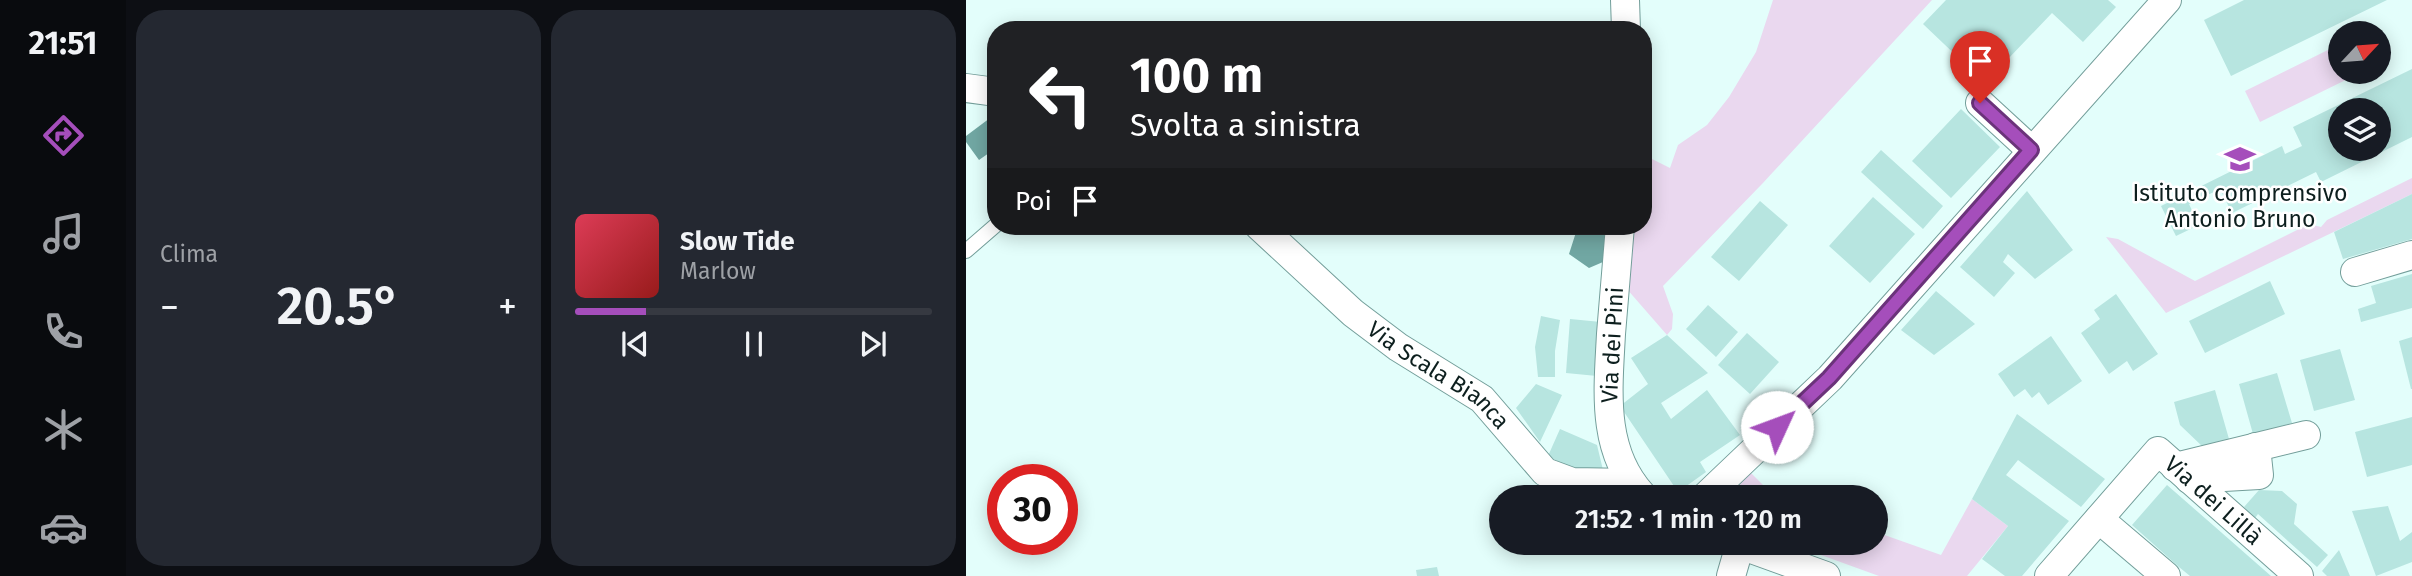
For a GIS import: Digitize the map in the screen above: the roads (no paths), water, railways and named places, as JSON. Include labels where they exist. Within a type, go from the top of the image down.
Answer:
[{"type":"street","points":[[1626,0],[1626,21]]},
{"type":"street","points":[[1718,485],[1829,378],[2166,0]]},
{"type":"street","points":[[966,88],[987,91]]},
{"type":"street","points":[[1980,103],[2031,150]]},
{"type":"street","name":"Via Scala Bianca","points":[[1269,235],[1353,313],[1398,347],[1482,399],[1545,472],[1572,482],[1597,485]]},
{"type":"street","name":"Via dei Pini","points":[[1619,235],[1607,402],[1612,434],[1636,485]]},
{"type":"street","points":[[2355,272],[2412,255]]},
{"type":"street","points":[[2049,576],[2099,519],[2174,466],[2259,475],[2256,447],[2306,435]]},
{"type":"street","name":"Via dei Lillà","points":[[2174,466],[2300,576]]},
{"type":"street","points":[[2099,519],[2166,576]]},
{"type":"street","points":[[1731,576],[1734,555]]},
{"type":"street","points":[[1767,555],[1826,576]]},
{"type":"lane","points":[[966,251],[987,233]]},
{"type":"water","points":[[987,120],[987,154],[979,160],[966,142],[966,136]]},
{"type":"water","points":[[1575,235],[1607,235],[1603,262],[1589,268],[1569,254]]},
{"type":"place","name":"Istituto comprensivo Antonio Bruno","points":[[2240,159]]}]
